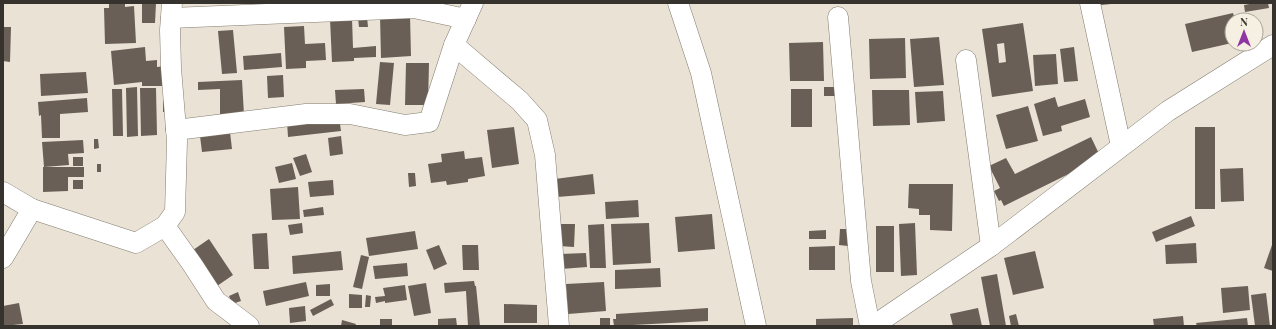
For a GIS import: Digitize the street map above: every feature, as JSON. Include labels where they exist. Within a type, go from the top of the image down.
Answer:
[{"type":"street","points":[[678,3],[700,73],[756,326]]},
{"type":"street","points":[[1090,3],[1121,146]]},
{"type":"street","points":[[3,192],[32,209],[136,243],[165,226],[175,212],[176,130],[171,68],[172,10],[414,8],[469,11],[454,46],[429,122],[405,125],[350,114],[306,114],[176,130]]},
{"type":"street","points":[[838,17],[861,281],[871,326],[991,246],[1168,111],[1273,45]]},
{"type":"street","points":[[454,46],[520,101],[537,120],[545,155],[559,326]]},
{"type":"street","points":[[966,60],[991,246]]},
{"type":"street","points":[[3,258],[32,209]]},
{"type":"street","points":[[165,226],[216,301],[249,326]]},
{"type":"building","points":[[109,3],[125,3],[125,7],[134,6],[136,43],[105,44],[104,8],[109,8]]},
{"type":"building","points":[[142,3],[156,3],[155,23],[142,23]]},
{"type":"building","points":[[1101,3],[1111,3],[1111,4],[1101,5]]},
{"type":"building","points":[[1268,3],[1269,8],[1245,12],[1244,5]]},
{"type":"building","points":[[410,15],[411,56],[381,58],[380,16]]},
{"type":"building","points":[[1224,15],[1224,45],[1192,52],[1185,24]]},
{"type":"building","points":[[367,17],[368,27],[359,27],[358,18]]},
{"type":"building","points":[[352,18],[353,48],[376,46],[376,57],[354,58],[354,61],[332,62],[330,19]]},
{"type":"building","points":[[1023,23],[1033,91],[992,97],[982,29]],"holes":[[[1004,43],[1006,62],[999,63],[997,44]]]},
{"type":"building","points":[[304,26],[305,44],[325,43],[326,60],[306,61],[306,68],[286,69],[284,27]]},
{"type":"building","points":[[3,27],[11,27],[10,62],[3,61]]},
{"type":"building","points":[[233,30],[237,73],[222,74],[218,31]]},
{"type":"building","points":[[939,37],[944,85],[914,87],[910,39]]},
{"type":"building","points":[[905,38],[906,78],[870,79],[869,39]]},
{"type":"building","points":[[823,42],[824,81],[790,81],[789,43]]},
{"type":"building","points":[[145,47],[146,61],[157,60],[157,67],[165,66],[166,86],[142,86],[142,82],[114,85],[111,51]]},
{"type":"building","points":[[1074,47],[1078,81],[1064,82],[1060,49]]},
{"type":"building","points":[[281,53],[282,67],[244,70],[243,56]]},
{"type":"building","points":[[1056,54],[1058,84],[1035,86],[1033,55]]},
{"type":"building","points":[[380,62],[394,63],[390,105],[376,104]]},
{"type":"building","points":[[406,63],[429,63],[428,105],[405,105]]},
{"type":"building","points":[[86,72],[88,93],[41,96],[40,74]]},
{"type":"building","points":[[283,75],[284,97],[268,98],[267,76]]},
{"type":"building","points":[[242,80],[244,115],[220,116],[220,89],[198,90],[198,82]]},
{"type":"building","points":[[137,87],[138,136],[127,137],[126,88]]},
{"type":"building","points":[[824,87],[837,87],[837,96],[824,96]]},
{"type":"building","points":[[140,88],[156,88],[157,135],[141,136]]},
{"type":"building","points":[[112,89],[122,89],[123,136],[113,136]]},
{"type":"building","points":[[364,89],[365,102],[336,104],[335,90]]},
{"type":"building","points":[[791,89],[812,89],[812,127],[791,127]]},
{"type":"building","points":[[872,90],[909,90],[910,125],[873,126]]},
{"type":"building","points":[[943,91],[945,121],[917,123],[915,92]]},
{"type":"building","points":[[163,96],[169,96],[170,112],[163,112]]},
{"type":"building","points":[[1055,97],[1058,107],[1085,99],[1090,117],[1061,126],[1062,131],[1043,136],[1034,104]]},
{"type":"building","points":[[87,98],[88,112],[60,114],[60,138],[42,138],[41,115],[39,116],[38,102]]},
{"type":"building","points":[[1028,106],[1038,141],[1006,149],[996,115]]},
{"type":"building","points":[[339,117],[341,131],[288,137],[287,122]]},
{"type":"building","points":[[514,127],[519,164],[492,168],[487,130]]},
{"type":"building","points":[[1195,127],[1215,127],[1215,209],[1195,209]]},
{"type":"building","points":[[230,132],[232,149],[202,152],[200,136]]},
{"type":"building","points":[[341,136],[343,154],[330,156],[328,138]]},
{"type":"building","points":[[1091,137],[1101,158],[1004,206],[1001,200],[999,201],[994,191],[1000,188],[989,166],[1006,158],[1015,174]]},
{"type":"building","points":[[94,139],[98,139],[99,148],[94,149]]},
{"type":"building","points":[[83,140],[84,153],[68,154],[69,165],[44,167],[42,142]]},
{"type":"building","points":[[464,151],[465,159],[482,157],[485,176],[468,179],[468,182],[447,185],[446,181],[431,183],[428,164],[442,162],[441,154]]},
{"type":"building","points":[[306,154],[312,172],[300,176],[293,158]]},
{"type":"building","points":[[73,157],[83,157],[83,166],[73,166]]},
{"type":"building","points":[[292,163],[296,179],[279,183],[275,167]]},
{"type":"building","points":[[97,164],[101,164],[101,172],[97,172]]},
{"type":"building","points":[[43,167],[84,167],[84,177],[68,177],[68,191],[43,192]]},
{"type":"building","points":[[1243,168],[1244,201],[1221,202],[1220,169]]},
{"type":"building","points":[[408,173],[415,173],[416,186],[409,187]]},
{"type":"building","points":[[593,174],[595,194],[557,197],[555,179]]},
{"type":"building","points":[[73,180],[83,180],[83,189],[73,189]]},
{"type":"building","points":[[333,180],[334,195],[310,197],[308,182]]},
{"type":"building","points":[[909,184],[953,184],[952,231],[930,230],[930,215],[919,215],[919,209],[908,208]]},
{"type":"building","points":[[298,187],[300,219],[272,220],[270,189]]},
{"type":"building","points":[[638,200],[639,217],[606,219],[605,202]]},
{"type":"building","points":[[323,207],[324,215],[304,217],[303,210]]},
{"type":"building","points":[[712,214],[715,249],[678,252],[675,217]]},
{"type":"building","points":[[1191,216],[1195,226],[1156,242],[1152,232]]},
{"type":"building","points":[[302,223],[303,233],[290,235],[288,225]]},
{"type":"building","points":[[649,223],[651,263],[613,265],[611,224]]},
{"type":"building","points":[[915,223],[917,275],[901,276],[899,224]]},
{"type":"building","points":[[561,224],[575,224],[574,247],[559,246]]},
{"type":"building","points":[[604,224],[606,268],[590,268],[588,225]]},
{"type":"building","points":[[876,226],[894,226],[894,272],[876,272]]},
{"type":"building","points":[[840,229],[849,229],[848,246],[839,245]]},
{"type":"building","points":[[826,230],[826,239],[809,239],[809,231]]},
{"type":"building","points":[[415,231],[418,249],[369,256],[366,238]]},
{"type":"building","points":[[267,233],[269,269],[254,269],[252,234]]},
{"type":"building","points":[[209,239],[233,275],[217,286],[193,250]]},
{"type":"building","points":[[1273,242],[1273,271],[1264,268]]},
{"type":"building","points":[[1196,243],[1197,263],[1166,264],[1165,245]]},
{"type":"building","points":[[439,245],[447,264],[434,270],[426,250]]},
{"type":"building","points":[[462,245],[478,245],[479,270],[463,270]]},
{"type":"building","points":[[835,246],[835,270],[809,270],[809,247]]},
{"type":"building","points":[[341,251],[343,270],[293,274],[292,256]]},
{"type":"building","points":[[1035,251],[1044,288],[1013,295],[1004,258]]},
{"type":"building","points":[[586,253],[587,267],[561,269],[560,254]]},
{"type":"building","points":[[361,255],[369,257],[362,289],[353,287]]},
{"type":"building","points":[[407,263],[408,276],[375,279],[373,266]]},
{"type":"building","points":[[660,268],[661,287],[615,289],[615,270]]},
{"type":"building","points":[[997,274],[1006,326],[990,326],[981,277]]},
{"type":"building","points":[[474,281],[476,286],[480,326],[468,326],[466,291],[445,293],[444,283]]},
{"type":"building","points":[[306,282],[309,296],[266,306],[263,291]]},
{"type":"building","points":[[604,282],[606,311],[568,314],[566,284]]},
{"type":"building","points":[[426,283],[431,313],[414,316],[408,286]]},
{"type":"building","points":[[330,284],[330,296],[316,296],[316,285]]},
{"type":"building","points":[[405,285],[407,300],[376,303],[375,297],[385,296],[383,288]]},
{"type":"building","points":[[1248,286],[1250,310],[1223,313],[1221,288]]},
{"type":"building","points":[[238,292],[241,301],[232,304],[229,296]]},
{"type":"building","points":[[1266,293],[1270,326],[1255,326],[1251,295]]},
{"type":"building","points":[[349,294],[362,295],[362,308],[349,308]]},
{"type":"building","points":[[366,295],[371,296],[370,307],[365,307]]},
{"type":"building","points":[[331,299],[334,305],[313,316],[310,310]]},
{"type":"building","points":[[19,303],[23,324],[3,326],[3,306]]},
{"type":"building","points":[[504,304],[537,305],[537,323],[504,323]]},
{"type":"building","points":[[305,306],[306,321],[290,323],[289,308]]},
{"type":"building","points":[[708,308],[708,321],[614,326],[613,319],[616,319],[616,314]]},
{"type":"building","points":[[978,308],[982,326],[953,326],[950,314]]},
{"type":"building","points":[[1016,314],[1019,326],[1011,326],[1009,316]]},
{"type":"building","points":[[1183,316],[1184,326],[1154,326],[1153,319]]},
{"type":"building","points":[[456,318],[457,326],[438,326],[438,319]]},
{"type":"building","points":[[600,318],[610,318],[610,326],[600,326]]},
{"type":"building","points":[[853,318],[853,326],[816,326],[816,319]]},
{"type":"building","points":[[1247,318],[1248,326],[1197,326],[1196,323]]},
{"type":"building","points":[[380,319],[392,319],[392,326],[380,326]]},
{"type":"building","points":[[342,320],[356,324],[355,326],[341,326]]}]
